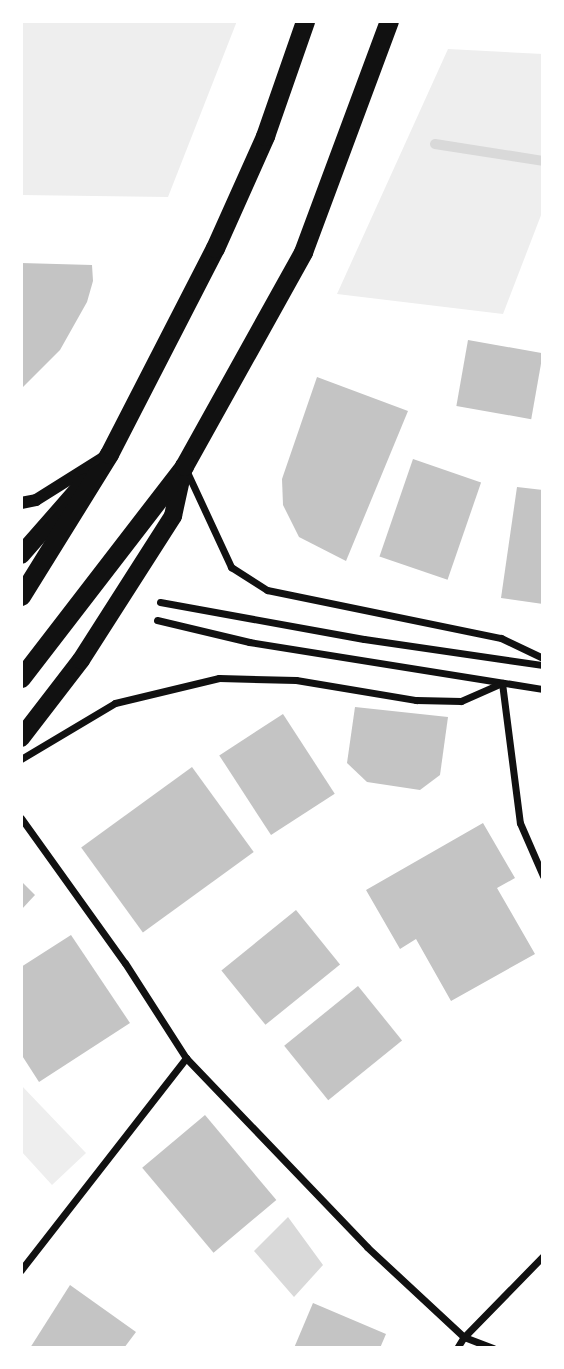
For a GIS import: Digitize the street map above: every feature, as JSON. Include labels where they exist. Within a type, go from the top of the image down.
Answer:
[{"type":"highway","points":[[21,596],[109,454],[215,248],[265,136],[302,28]]},
{"type":"highway","points":[[21,678],[184,466],[303,252],[387,29]]},
{"type":"main road","points":[[21,555],[109,454]]},
{"type":"main road","points":[[21,738],[81,660],[173,516],[184,466]]},
{"type":"street","points":[[21,503],[36,500],[109,454]]},
{"type":"street","points":[[184,466],[231,567],[267,590],[501,638],[543,659]]},
{"type":"street","points":[[160,603],[364,639],[543,665]]},
{"type":"street","points":[[157,620],[249,642],[543,689]]},
{"type":"street","points":[[21,759],[115,703],[219,678],[296,680],[416,699],[461,701],[502,683]]},
{"type":"street","points":[[502,683],[520,823],[543,876]]},
{"type":"street","points":[[21,818],[125,963],[186,1058],[367,1248],[464,1337],[493,1348]]},
{"type":"street","points":[[21,1270],[186,1058]]},
{"type":"street","points":[[457,1348],[464,1337],[543,1256]]},
{"type":"shaded area","points":[[21,21],[237,21],[168,197],[21,195]]},
{"type":"shaded area","points":[[448,49],[543,54],[543,210],[503,314],[337,294]]},
{"type":"shaded area","points":[[21,1085],[86,1153],[52,1185],[21,1151]]},
{"type":"shaded area","points":[[288,1217],[323,1265],[294,1297],[254,1251]]},
{"type":"building","points":[[21,263],[92,265],[93,281],[87,302],[60,350],[21,389]]},
{"type":"building","points":[[468,340],[543,353],[531,419],[456,406]]},
{"type":"building","points":[[317,377],[408,411],[346,561],[299,537],[283,505],[282,479]]},
{"type":"building","points":[[413,459],[481,482],[448,580],[379,556]]},
{"type":"building","points":[[517,487],[543,490],[543,604],[501,598]]},
{"type":"building","points":[[355,707],[448,717],[440,775],[420,790],[367,782],[347,763]]},
{"type":"building","points":[[283,714],[335,794],[271,835],[219,755]]},
{"type":"building","points":[[192,767],[254,852],[143,932],[81,848]]},
{"type":"building","points":[[483,823],[515,878],[497,888],[535,954],[451,1001],[416,939],[400,949],[366,890]]},
{"type":"building","points":[[21,881],[35,895],[21,910]]},
{"type":"building","points":[[296,910],[340,964],[265,1025],[221,970]]},
{"type":"building","points":[[71,935],[130,1023],[39,1082],[21,1054],[21,967]]},
{"type":"building","points":[[358,986],[402,1040],[328,1100],[284,1046]]},
{"type":"building","points":[[205,1115],[276,1200],[214,1253],[142,1168]]},
{"type":"building","points":[[70,1285],[136,1332],[124,1348],[30,1348]]},
{"type":"building","points":[[313,1303],[386,1334],[380,1348],[294,1348]]},
{"type":"waterway","points":[[435,144],[543,161]]}]
